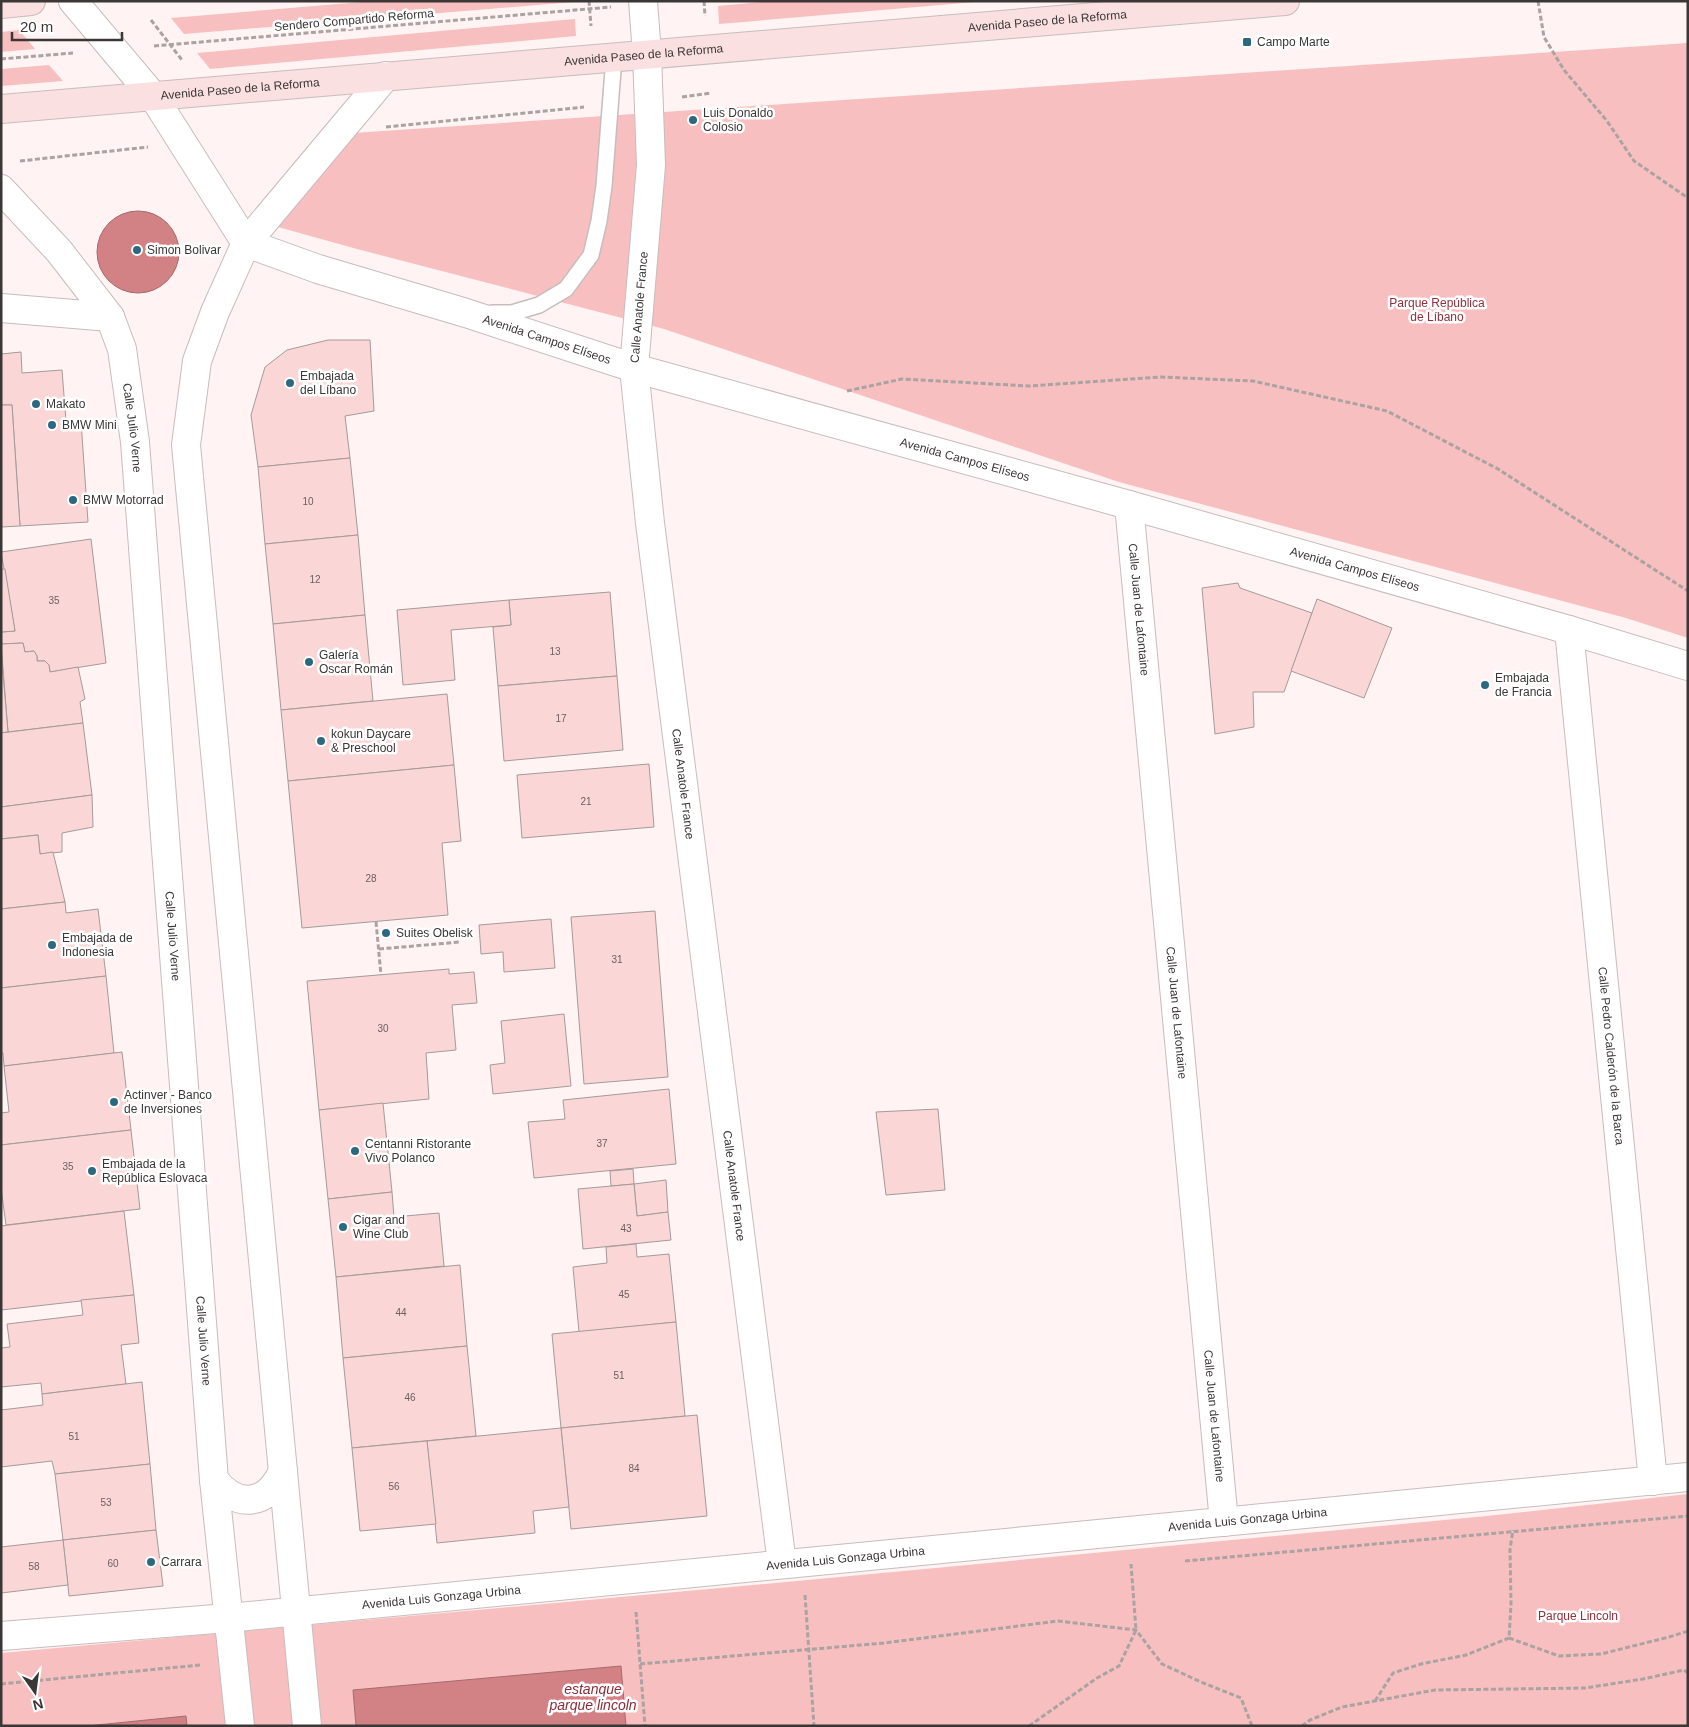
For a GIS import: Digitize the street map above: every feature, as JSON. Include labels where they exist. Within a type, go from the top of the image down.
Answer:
[{"type":"main road","points":[[1,4],[31,1]]},
{"type":"main road","name":"Avenida Paseo de la Reforma","points":[[1,109],[1285,1]]},
{"type":"street","points":[[73,1],[153,96],[246,243]]},
{"type":"street","name":"Calle Anatole France","points":[[643,1],[648,54],[651,165],[634,368],[650,523],[795,1563]]},
{"type":"street","points":[[307,1726],[186,445],[197,361],[215,312],[246,243],[386,76]]},
{"type":"street","name":"Calle Julio Verne","points":[[3,192],[60,251],[110,317],[122,349],[135,442],[214,1480],[240,1726]]},
{"type":"street","name":"Avenida Campos Elíseos","points":[[246,243],[318,269],[466,313],[634,368],[1129,505],[1569,630],[1688,666]]},
{"type":"street","points":[[1,308],[110,317]]},
{"type":"street","name":"Calle Juan de Lafontaine","points":[[1129,505],[1224,1522]]},
{"type":"street","name":"Calle Pedro Calderón de la Barca","points":[[1569,630],[1653,1481]]},
{"type":"street","points":[[214,1480],[230,1496],[250,1500],[262,1497],[274,1488],[283,1471]]},
{"type":"street","name":"Avenida Luis Gonzaga Urbina","points":[[1,1636],[228,1618],[1688,1477]]},
{"type":"lane","points":[[466,313],[512,313],[539,305],[566,289],[591,255],[599,222],[604,186],[614,57]]},
{"type":"path","points":[[589,1],[592,35]]},
{"type":"path","points":[[704,1],[706,24]]},
{"type":"path","points":[[1538,1],[1544,37],[1564,70],[1607,121],[1634,160],[1688,198]]},
{"type":"path","name":"Sendero Compartido Reforma","points":[[150,47],[609,7]]},
{"type":"path","points":[[151,20],[185,64]]},
{"type":"path","points":[[1,59],[70,54]]},
{"type":"path","points":[[648,100],[711,93]]},
{"type":"path","points":[[339,132],[611,104]]},
{"type":"path","points":[[11,162],[183,144]]},
{"type":"path","points":[[845,392],[902,379],[1029,386],[1161,377],[1253,381],[1387,411],[1498,469],[1688,591]]},
{"type":"path","points":[[376,922],[381,975]]},
{"type":"path","points":[[379,949],[460,942]]},
{"type":"path","points":[[1509,1494],[1513,1532],[1510,1549],[1511,1604],[1509,1638]]},
{"type":"path","points":[[1180,1562],[1688,1516]]},
{"type":"path","points":[[1029,1726],[1097,1678],[1119,1666],[1136,1630],[1130,1531]]},
{"type":"path","points":[[795,1563],[805,1596],[807,1651],[814,1726]]},
{"type":"path","points":[[1131,1566],[1140,1566]]},
{"type":"path","points":[[805,1596],[815,1595]]},
{"type":"path","points":[[626,1612],[636,1611],[645,1726]]},
{"type":"path","points":[[640,1664],[884,1644],[1058,1621],[1136,1630],[1162,1664],[1241,1698],[1252,1726]]},
{"type":"path","points":[[1375,1702],[1393,1673],[1421,1664],[1466,1656],[1509,1638],[1559,1656],[1593,1655],[1669,1637],[1688,1630]]},
{"type":"path","points":[[1,1684],[206,1665]]},
{"type":"path","points":[[1302,1726],[1310,1720],[1342,1707],[1435,1690],[1584,1688],[1643,1679],[1684,1670],[1688,1673]]},
{"type":"green space","points":[[374,1],[574,2],[184,34],[171,18]]},
{"type":"green space","points":[[773,1],[987,1],[719,24],[718,6]]},
{"type":"green space","points":[[575,19],[576,36],[210,69],[197,53]]},
{"type":"green space","points":[[19,30],[35,49],[1,52],[1,32]]},
{"type":"green space","name":"Parque República de Líbano","points":[[1688,43],[1688,638],[1626,618],[1119,482],[664,329],[278,227],[353,133]]},
{"type":"green space","points":[[49,65],[63,81],[1,86],[1,69]]},
{"type":"green space","name":"Parque Lincoln","points":[[1688,1494],[1688,1726],[1,1726],[1,1653],[1487,1516]]},
{"type":"water","points":[[130,211],[146,211],[161,218],[172,229],[179,244],[176,268],[167,281],[146,293],[130,293],[115,286],[104,275],[97,260],[97,244],[104,229],[115,218]]},
{"type":"water","name":"estanque parque lincoln","points":[[621,1666],[626,1726],[356,1726],[353,1690]]},
{"type":"water","points":[[186,1716],[187,1726],[87,1726]]},
{"type":"building","points":[[328,340],[370,340],[374,411],[345,416],[350,458],[258,467],[251,415],[265,367],[287,350]]},
{"type":"building","points":[[21,352],[22,373],[62,370],[66,421],[81,421],[88,522],[20,526],[12,405],[1,405],[1,354]]},
{"type":"building","points":[[1,405],[12,405],[20,526],[1,527]]},
{"type":"building","points":[[350,458],[358,535],[265,544],[258,467]]},
{"type":"building","points":[[358,535],[365,615],[273,624],[265,544]]},
{"type":"building","points":[[91,539],[106,663],[50,672],[49,665],[45,661],[37,661],[34,651],[25,652],[23,643],[1,644],[1,632],[15,631],[1,552]]},
{"type":"building","points":[[1,569],[5,569],[15,631],[1,632]]},
{"type":"building","points":[[1238,583],[1240,588],[1312,613],[1284,692],[1253,692],[1254,727],[1215,734],[1202,588]]},
{"type":"building","points":[[610,592],[617,676],[498,686],[493,627],[511,625],[509,600]]},
{"type":"building","points":[[1317,599],[1392,628],[1364,698],[1291,671]]},
{"type":"building","points":[[509,600],[511,625],[451,630],[455,680],[403,685],[397,610]]},
{"type":"building","points":[[365,615],[373,701],[281,710],[273,624]]},
{"type":"building","points":[[23,643],[25,652],[34,651],[37,661],[45,661],[49,665],[50,672],[78,667],[85,699],[80,702],[83,723],[8,732],[1,644]]},
{"type":"building","points":[[1,650],[8,732],[1,733]]},
{"type":"building","points":[[617,676],[623,750],[504,761],[498,686]]},
{"type":"building","points":[[447,694],[454,765],[288,781],[281,710]]},
{"type":"building","points":[[83,723],[92,795],[1,807],[1,733]]},
{"type":"building","points":[[649,764],[654,827],[522,838],[517,775]]},
{"type":"building","points":[[454,765],[461,841],[442,843],[448,915],[302,928],[288,781]]},
{"type":"building","points":[[92,795],[93,827],[62,833],[62,852],[40,854],[38,835],[1,839],[1,807]]},
{"type":"building","points":[[38,835],[40,854],[53,852],[65,902],[1,909],[1,839]]},
{"type":"building","name":"Embajada de Indonesia","points":[[65,902],[66,913],[98,909],[106,976],[1,988],[1,909]]},
{"type":"building","points":[[655,911],[668,1077],[584,1084],[571,917]]},
{"type":"building","points":[[551,919],[555,968],[504,972],[503,952],[481,954],[479,925]]},
{"type":"building","points":[[449,969],[449,974],[474,972],[477,1003],[452,1005],[456,1050],[426,1053],[429,1099],[319,1110],[307,981]]},
{"type":"building","points":[[106,976],[114,1053],[4,1066],[3,1053],[1,1053],[1,988]]},
{"type":"building","points":[[564,1014],[571,1086],[493,1094],[490,1065],[505,1063],[501,1021]]},
{"type":"building","points":[[122,1052],[131,1130],[1,1145],[1,1113],[9,1112],[4,1066]]},
{"type":"building","points":[[669,1089],[676,1164],[534,1178],[528,1122],[565,1119],[563,1100]]},
{"type":"building","name":"Centanni Ristorante Vivo Polanco","points":[[383,1103],[392,1192],[328,1199],[319,1110]]},
{"type":"building","points":[[938,1109],[945,1190],[886,1195],[876,1112]]},
{"type":"building","points":[[131,1130],[140,1209],[6,1225],[1,1188],[1,1145]]},
{"type":"building","points":[[633,1169],[634,1184],[611,1186],[610,1171]]},
{"type":"building","points":[[666,1180],[668,1212],[637,1216],[634,1184]]},
{"type":"building","points":[[634,1184],[637,1216],[668,1212],[671,1240],[583,1249],[578,1189]]},
{"type":"building","points":[[392,1192],[394,1217],[439,1213],[444,1266],[336,1277],[328,1199]]},
{"type":"building","points":[[124,1211],[134,1295],[1,1310],[1,1226]]},
{"type":"building","points":[[636,1244],[637,1257],[669,1254],[676,1322],[579,1332],[573,1267],[607,1263],[606,1247]]},
{"type":"building","points":[[460,1265],[467,1346],[343,1358],[336,1277]]},
{"type":"building","points":[[134,1295],[139,1343],[121,1345],[126,1384],[42,1394],[41,1383],[1,1387],[1,1348],[10,1347],[7,1324],[83,1315],[81,1300]]},
{"type":"building","points":[[676,1322],[685,1416],[561,1428],[552,1334]]},
{"type":"building","points":[[467,1346],[476,1436],[352,1448],[343,1358]]},
{"type":"building","points":[[142,1382],[150,1464],[55,1474],[52,1461],[1,1467],[1,1410],[43,1405],[42,1394]]},
{"type":"building","points":[[697,1415],[707,1516],[571,1529],[561,1428]]},
{"type":"building","points":[[561,1428],[569,1507],[533,1511],[535,1533],[437,1543],[427,1441]]},
{"type":"building","points":[[427,1441],[436,1524],[360,1531],[352,1448]]},
{"type":"building","points":[[150,1464],[156,1530],[63,1540],[55,1474]]},
{"type":"building","points":[[156,1530],[163,1586],[69,1596],[63,1540]]},
{"type":"building","points":[[63,1540],[68,1585],[1,1593],[1,1547]]},
{"type":"place","name":"Campo Marte","points":[[1247,42]]},
{"type":"place","name":"Luis Donaldo Colosio","points":[[693,120]]},
{"type":"place","name":"Simon Bolivar","points":[[137,250]]},
{"type":"place","name":"Embajada del Líbano","points":[[290,383]]},
{"type":"place","name":"Makato","points":[[36,404]]},
{"type":"place","name":"BMW Mini","points":[[52,425]]},
{"type":"place","name":"BMW Motorrad","points":[[73,500]]},
{"type":"place","name":"Galería Oscar Román","points":[[309,662]]},
{"type":"place","name":"Embajada de Francia","points":[[1485,685]]},
{"type":"place","name":"kokun Daycare & Preschool","points":[[321,741]]},
{"type":"place","name":"Suites Obelisk","points":[[386,933]]},
{"type":"place","name":"Embajada de Indonesia","points":[[52,945]]},
{"type":"place","name":"Actinver - Banco de Inversiones","points":[[114,1102]]},
{"type":"place","name":"Centanni Ristorante Vivo Polanco","points":[[355,1151]]},
{"type":"place","name":"Embajada de la República Eslovaca","points":[[92,1171]]},
{"type":"place","name":"Cigar and Wine Club","points":[[343,1227]]},
{"type":"place","name":"Carrara","points":[[151,1562]]}]
